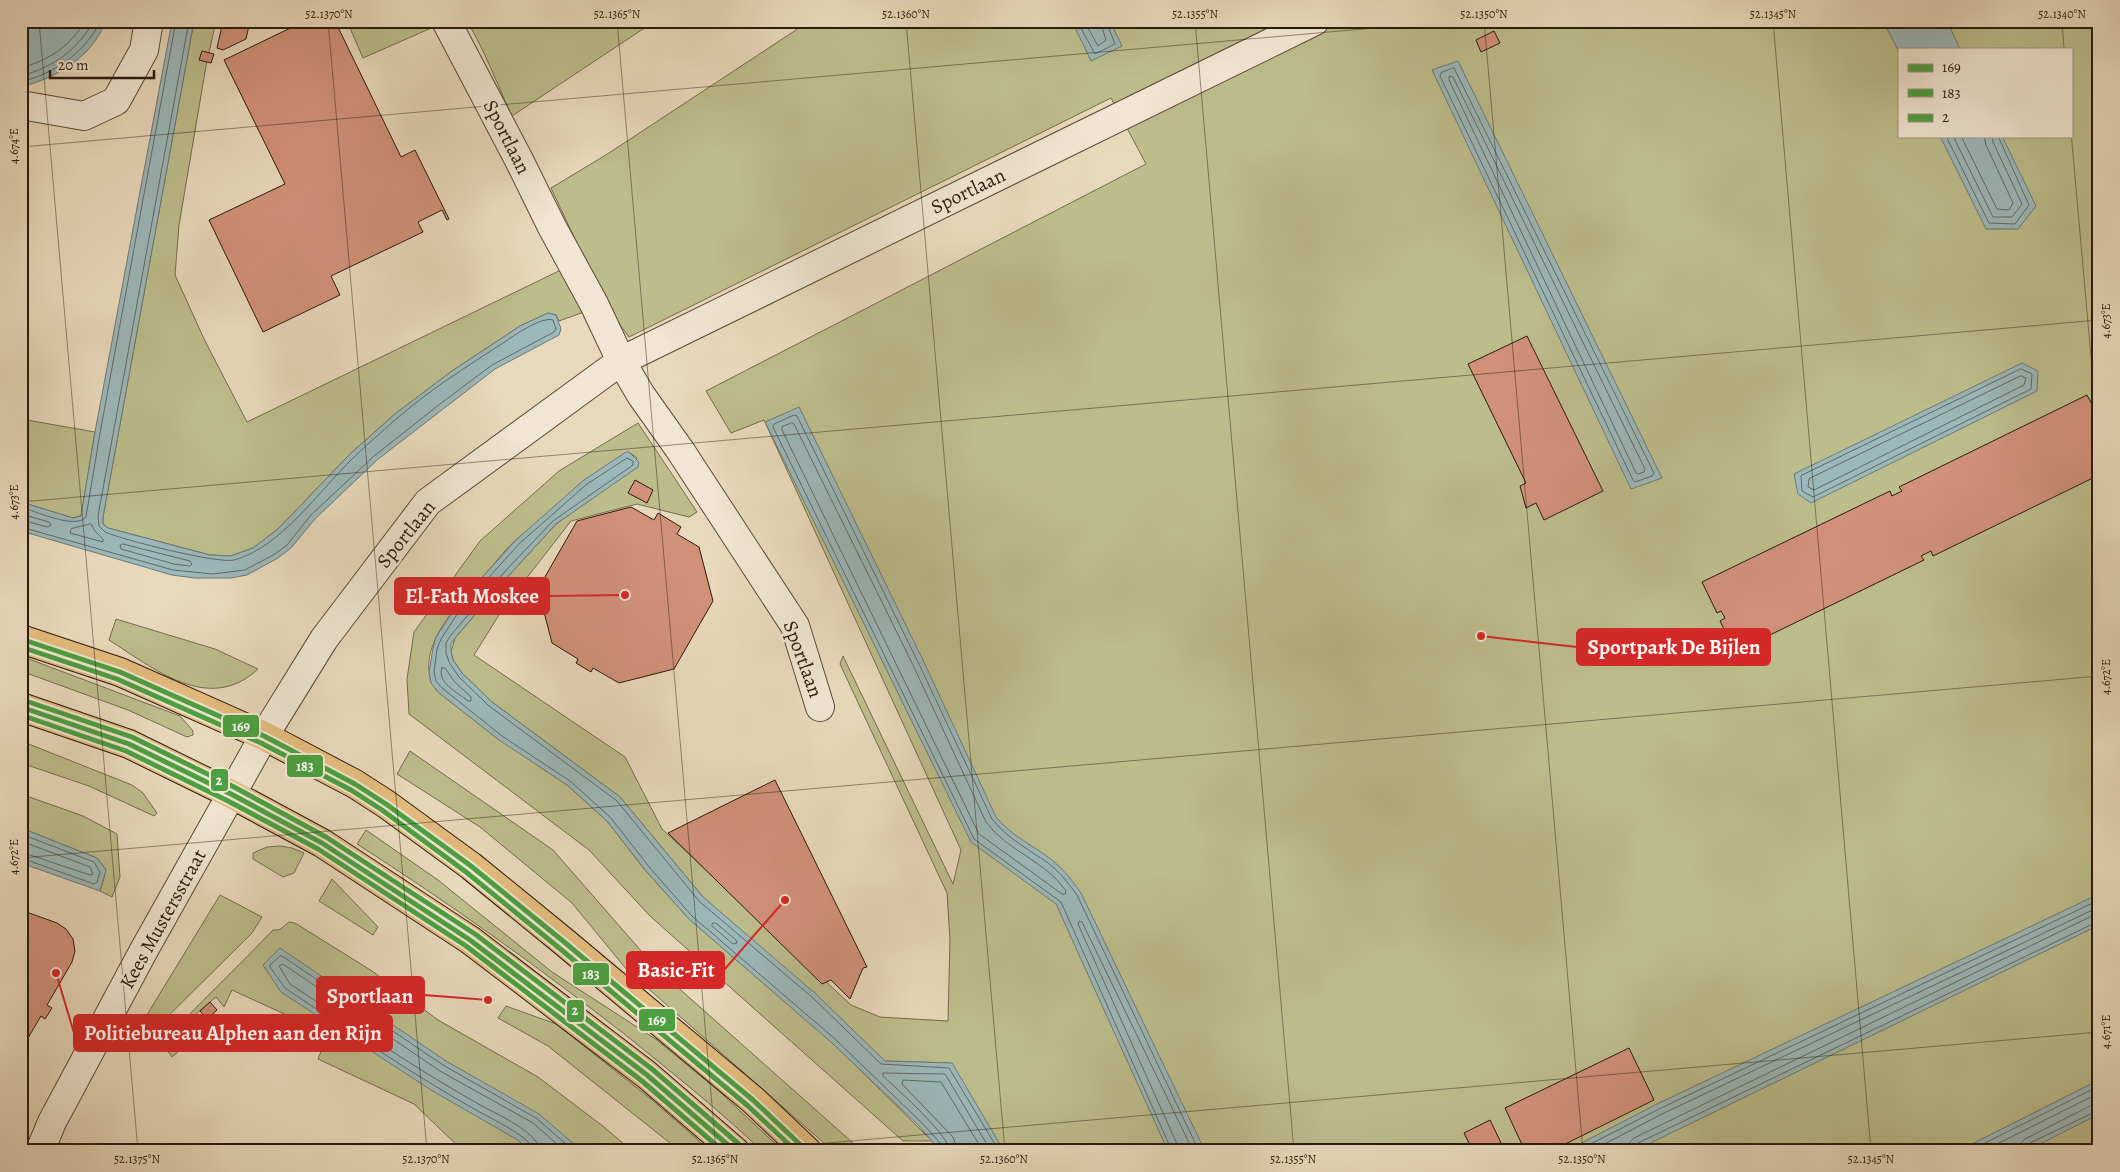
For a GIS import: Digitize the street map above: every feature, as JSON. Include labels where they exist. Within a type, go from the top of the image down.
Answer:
[{"type":"main road","points":[[21,639],[120,672],[264,736],[356,784],[471,866],[753,1100],[808,1151]]},
{"type":"main road","points":[[21,707],[129,744],[232,794],[322,843],[470,940],[647,1075],[735,1151]]},
{"type":"street","points":[[21,105],[84,116],[116,100],[144,50],[150,21]]},
{"type":"street","name":"Sportlaan","points":[[446,21],[519,160],[552,228],[594,304],[621,361],[641,395],[680,450],[795,626],[820,707]]},
{"type":"street","name":"Sportlaan","points":[[232,794],[264,736],[324,638],[428,502],[621,361],[1315,21]]},
{"type":"street","name":"Kees Mustersstraat","points":[[40,1151],[52,1122],[144,950],[232,794]]},
{"type":"green space","points":[[194,21],[216,21],[206,66],[179,225],[175,275],[205,341],[247,422],[565,268],[584,312],[559,321],[556,315],[548,313],[520,326],[452,371],[395,414],[350,454],[278,529],[253,548],[231,556],[210,555],[108,528],[103,524]]},
{"type":"green space","points":[[347,21],[434,21],[438,25],[363,58]]},
{"type":"green space","points":[[467,21],[655,21],[512,116]]},
{"type":"green space","points":[[806,21],[2099,21],[2099,1151],[993,1151],[948,1063],[885,1061],[703,897],[620,797],[492,702],[462,673],[453,660],[451,652],[455,638],[556,524],[585,503],[637,458],[629,452],[518,538],[464,597],[442,627],[433,644],[429,661],[430,677],[438,692],[493,735],[567,785],[607,821],[646,871],[689,919],[832,1042],[932,1141],[903,1141],[650,916],[589,850],[409,714],[407,679],[414,632],[480,541],[559,471],[638,423],[697,512],[689,517],[637,504],[571,521],[504,607],[474,655],[625,757],[662,829],[851,1005],[880,1017],[948,1021],[950,940],[947,893],[840,664],[843,656],[953,884],[961,850],[764,420],[731,433],[706,391],[1146,164],[1111,98],[629,337],[607,307],[551,188],[609,153],[796,30]]},
{"type":"green space","points":[[21,419],[95,432],[81,516],[73,518],[21,502]]},
{"type":"green space","points":[[116,619],[215,649],[258,669],[239,682],[220,688],[201,687],[182,682],[163,674],[109,640]]},
{"type":"green space","points":[[21,656],[180,716],[193,731],[193,735],[187,737],[128,710],[21,671]]},
{"type":"green space","points":[[21,741],[132,785],[143,793],[157,813],[154,816],[89,786],[21,763]]},
{"type":"green space","points":[[410,751],[553,850],[656,968],[862,1151],[833,1151],[627,970],[572,903],[480,827],[397,774]]},
{"type":"green space","points":[[21,794],[83,816],[117,834],[120,877],[112,897],[100,891],[106,870],[97,858],[21,828]]},
{"type":"green space","points":[[366,830],[438,880],[552,972],[657,1040],[721,1093],[783,1151],[762,1151],[694,1090],[591,1008],[459,912],[357,844]]},
{"type":"green space","points":[[280,846],[304,853],[294,873],[283,877],[253,859],[253,853],[267,847]]},
{"type":"green space","points":[[332,879],[378,927],[373,935],[319,901]]},
{"type":"green space","points":[[220,895],[262,917],[252,933],[133,1051],[128,1046]]},
{"type":"green space","points":[[289,922],[295,923],[372,971],[438,1020],[538,1077],[604,1127],[632,1151],[467,1151],[460,1148],[414,1104],[318,1059],[328,1034],[232,990],[224,1007],[216,997],[196,1014],[207,1027],[172,1057],[162,1043],[273,930],[279,930]]},
{"type":"green space","points":[[506,1006],[556,1024],[651,1099],[698,1140],[707,1151],[680,1151],[548,1046],[498,1018]]},
{"type":"water","points":[[21,21],[106,21],[92,46],[72,64],[48,78],[21,87]]},
{"type":"water","points":[[172,21],[194,21],[103,517],[103,524],[108,528],[210,555],[231,556],[253,548],[278,529],[350,454],[395,414],[452,371],[520,326],[548,313],[556,315],[561,329],[559,335],[495,369],[377,460],[315,519],[291,548],[278,558],[247,575],[231,578],[195,578],[172,575],[21,531],[21,502],[73,518],[81,516]]},
{"type":"water","points":[[1072,21],[1110,21],[1122,46],[1091,61]]},
{"type":"water","points":[[1883,21],[1947,21],[1960,48],[1898,48],[1898,50]]},
{"type":"water","points":[[1458,61],[1662,478],[1631,489],[1432,70]]},
{"type":"water","points":[[1941,138],[2003,138],[2036,206],[2018,229],[1986,229]]},
{"type":"water","points":[[2022,363],[2038,371],[2037,391],[1811,503],[1798,494],[1794,474]]},
{"type":"water","points":[[799,407],[923,660],[996,817],[1015,835],[1056,864],[1068,875],[1081,893],[1205,1151],[1168,1151],[1056,904],[971,842],[765,422]]},
{"type":"water","points":[[626,452],[629,452],[639,462],[638,467],[556,524],[455,638],[451,644],[453,660],[462,673],[492,702],[620,797],[703,897],[816,994],[885,1061],[952,1063],[1004,1151],[940,1151],[919,1126],[832,1043],[689,919],[646,871],[607,821],[567,785],[499,740],[438,692],[431,683],[429,672],[436,637],[458,604],[516,540],[584,480]]},
{"type":"water","points":[[21,828],[97,858],[106,870],[100,891],[21,863]]},
{"type":"water","points":[[2099,894],[2099,925],[1634,1151],[1566,1151],[1657,1104]]},
{"type":"water","points":[[280,948],[446,1061],[539,1114],[582,1151],[531,1151],[516,1139],[431,1090],[281,992],[263,965]]},
{"type":"water","points":[[2099,1080],[2099,1114],[2026,1151],[1958,1151]]},
{"type":"building","points":[[223,21],[250,21],[246,39],[223,50],[217,48]]},
{"type":"building","points":[[305,21],[335,21],[401,157],[415,150],[449,219],[447,220],[442,210],[418,222],[423,232],[331,276],[340,295],[263,332],[209,220],[285,184],[224,60]]},
{"type":"building","points":[[1494,31],[1500,43],[1481,52],[1476,40]]},
{"type":"building","points":[[202,51],[214,54],[211,63],[199,60]]},
{"type":"building","points":[[2099,111],[2099,131],[2091,115]]},
{"type":"building","points":[[1527,336],[1603,491],[1544,520],[1536,503],[1526,508],[1520,486],[1526,483],[1468,364]]},
{"type":"building","points":[[2087,395],[2099,418],[2099,475],[1933,556],[1931,551],[1921,556],[1924,560],[1735,652],[1720,621],[1725,618],[1721,611],[1717,613],[1702,582],[1890,491],[1892,496],[1902,491],[1899,487]]},
{"type":"building","points":[[635,480],[653,490],[647,503],[628,493]]},
{"type":"building","points":[[631,507],[654,520],[658,513],[681,527],[677,534],[699,547],[713,601],[674,669],[619,683],[593,668],[591,672],[576,663],[578,659],[552,643],[538,589],[577,521]]},
{"type":"building","points":[[775,780],[867,967],[863,968],[850,999],[831,980],[822,984],[668,833]]},
{"type":"building","points":[[21,910],[57,923],[66,929],[73,939],[75,951],[72,962],[47,1005],[52,1008],[45,1019],[41,1016],[21,1050]]},
{"type":"building","points":[[210,1002],[217,1010],[207,1019],[200,1011]]},
{"type":"building","points":[[1629,1048],[1654,1100],[1551,1151],[1525,1151],[1505,1108]]},
{"type":"building","points":[[1490,1120],[1505,1151],[1473,1151],[1464,1133]]},
{"type":"transit line","name":"169","points":[[21,639],[120,672],[264,736],[355,784],[386,804],[471,866],[563,941],[753,1100],[807,1151]]},
{"type":"transit line","name":"183","points":[[21,647],[117,679],[261,743],[351,790],[382,810],[466,872],[558,947],[748,1106],[796,1151]]},
{"type":"transit line","name":"2","points":[[23,700],[132,737],[234,787],[326,837],[475,934],[652,1069],[740,1145]]},
{"type":"transit line","name":"169","points":[[21,707],[129,744],[231,794],[322,843],[470,940],[647,1075],[735,1151]]},
{"type":"transit line","name":"183","points":[[21,715],[126,751],[228,801],[318,849],[466,946],[642,1081],[723,1151]]},
{"type":"place","name":"El-Fath Moskee","points":[[625,595]]},
{"type":"place","name":"Sportpark De Bijlen","points":[[1481,636]]},
{"type":"place","name":"Basic-Fit","points":[[785,900]]},
{"type":"place","name":"Politiebureau Alphen aan den Rijn","points":[[56,973]]},
{"type":"place","name":"Sportlaan","points":[[488,1000]]}]
